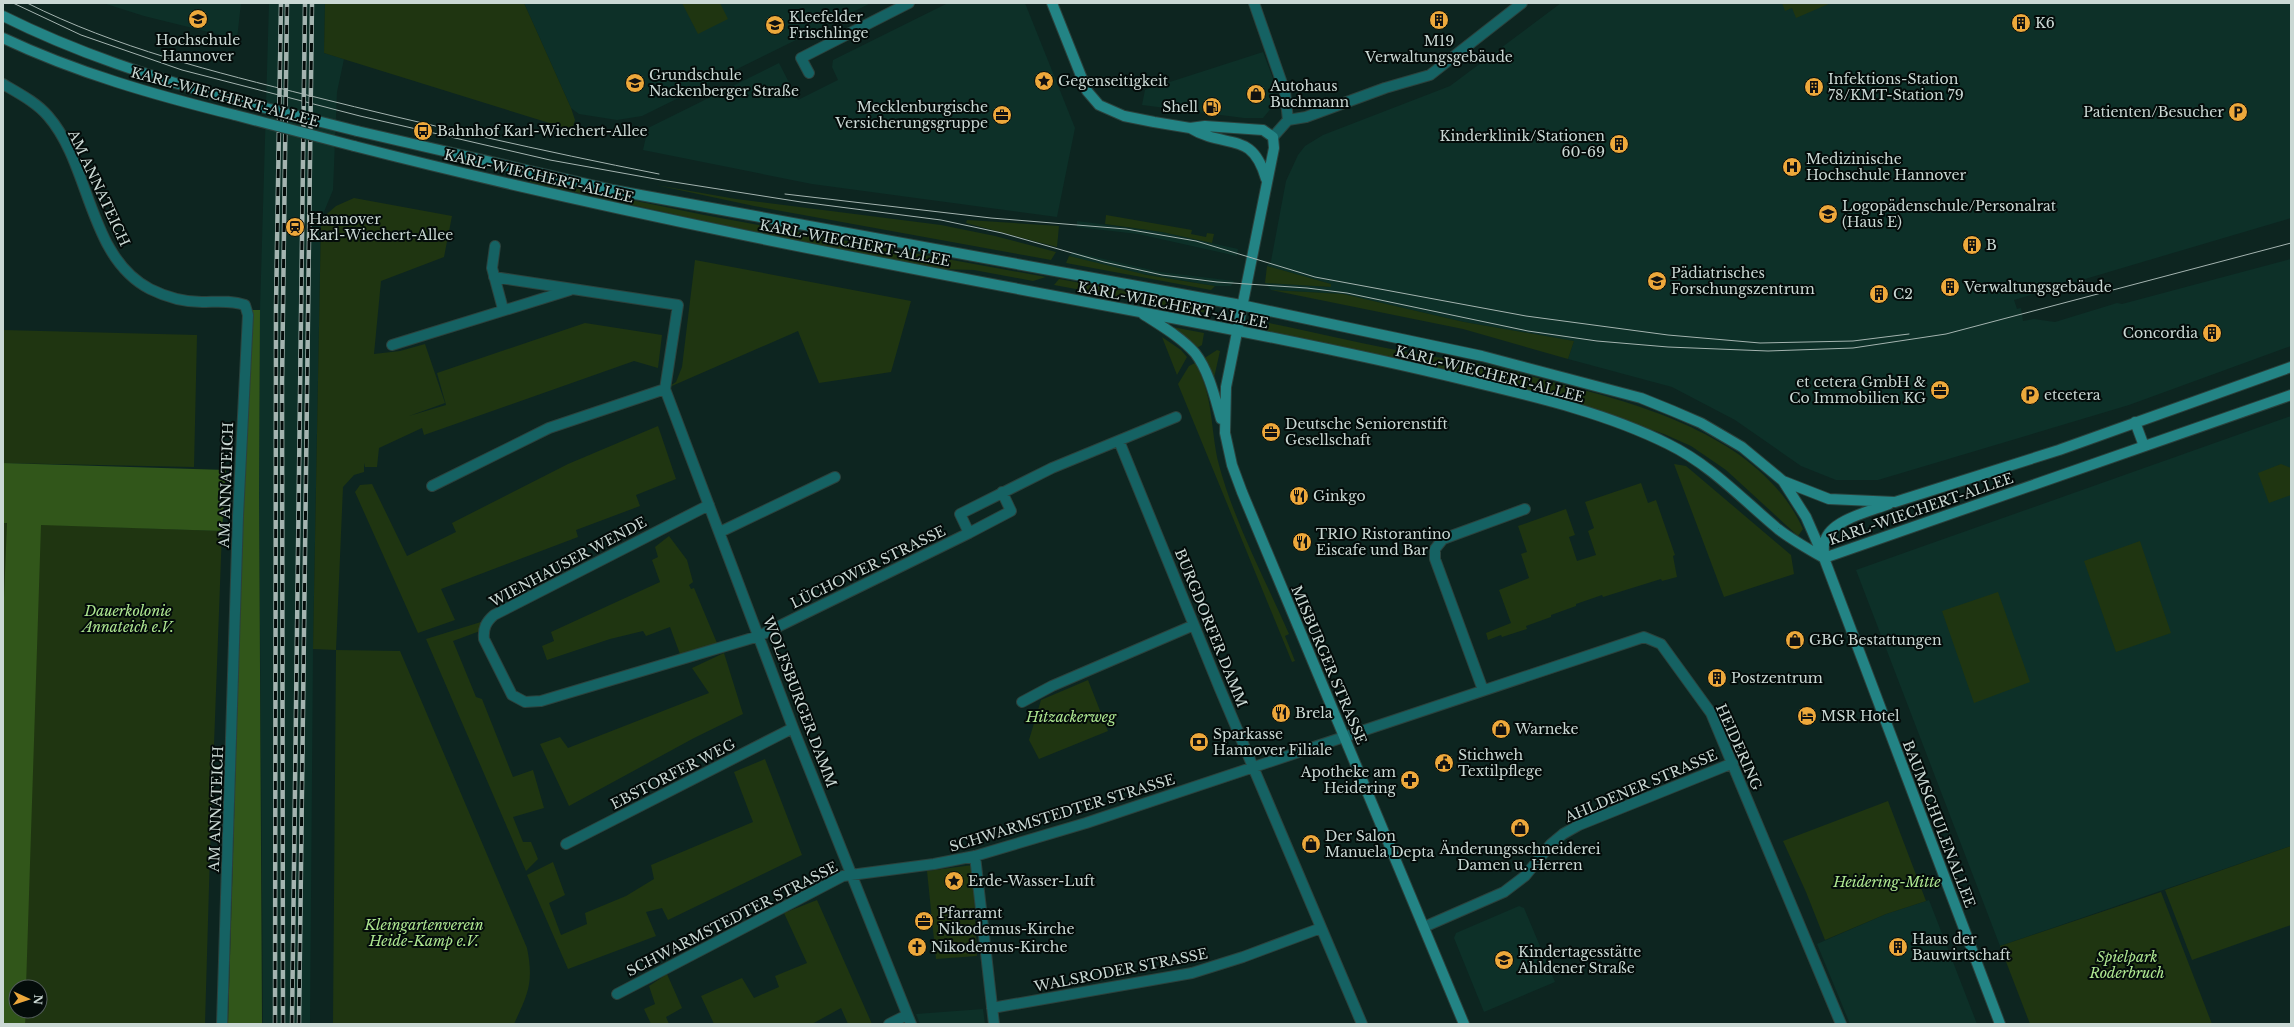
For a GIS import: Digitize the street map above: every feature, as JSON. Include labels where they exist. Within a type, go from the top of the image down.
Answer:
[{"type":"main road","points":[[1052,3],[1087,91],[1099,105],[1134,118],[1190,128],[1205,126],[1263,130],[1273,137]]},
{"type":"main road","name":"KARL-WIECHERT-ALLEE","points":[[3,16],[78,51],[122,67],[234,100],[357,132],[621,191],[1241,305],[1482,356],[1641,398],[1701,423],[1742,447],[1783,481],[1829,499],[1895,502],[2059,450],[2291,367]]},
{"type":"main road","name":"KARL-WIECHERT-ALLEE","points":[[3,38],[80,70],[169,98],[354,146],[580,201],[920,271],[1237,330],[1454,377],[1604,417],[1668,443],[1702,462],[1778,528],[1801,545],[1824,558],[2291,395]]},
{"type":"main road","points":[[1190,128],[1204,136],[1247,146],[1260,160],[1266,181]]},
{"type":"main road","name":"MISBURGER STRASSE","points":[[1273,137],[1274,148],[1241,305],[1226,387],[1225,433],[1237,481],[1464,1024]]},
{"type":"main road","points":[[1140,312],[1180,338],[1195,354],[1209,380],[1225,433]]},
{"type":"main road","points":[[2135,422],[2144,446]]},
{"type":"main road","name":"BAUMSCHULENALLEE","points":[[1783,481],[1806,517],[1824,558],[2000,1024]]},
{"type":"main road","points":[[1824,558],[1824,541],[1828,533],[1842,522],[1895,502]]},
{"type":"street","points":[[809,73],[801,58],[908,3]]},
{"type":"street","points":[[1254,3],[1285,92],[1288,120]]},
{"type":"street","points":[[1273,137],[1288,120],[1306,117],[1384,88],[1430,75],[1522,3]]},
{"type":"street","name":"AM ANNATEICH","points":[[3,84],[29,100],[48,116],[71,153],[106,242],[131,274],[148,288],[180,300],[238,302],[245,305],[248,315],[238,516],[222,1024]]},
{"type":"street","points":[[495,246],[492,268],[503,309]]},
{"type":"street","points":[[432,486],[549,428],[665,389],[678,305],[494,277]]},
{"type":"street","points":[[392,345],[503,309],[573,289]]},
{"type":"street","name":"WOLFSBURGER DAMM","points":[[665,389],[793,728],[850,875],[909,1019]]},
{"type":"street","name":"LÜCHOWER STRASSE","points":[[969,533],[960,514],[1052,468],[1176,417]]},
{"type":"street","name":"BURGDORFER DAMM","points":[[1119,440],[1194,625],[1362,1024]]},
{"type":"street","points":[[720,532],[835,477]]},
{"type":"street","name":"LÜCHOWER STRASSE","points":[[759,636],[1011,511],[1002,492]]},
{"type":"street","name":"WIENHAUSER WENDE","points":[[709,505],[494,615],[487,622],[483,631],[487,648],[512,694],[525,702],[533,703],[759,636]]},
{"type":"street","points":[[1482,690],[1435,559],[1435,548],[1443,539],[1524,509]]},
{"type":"street","points":[[1022,702],[1052,686],[1194,625]]},
{"type":"street","name":"HEIDERING","points":[[1344,736],[1644,637],[1661,644],[1711,713],[1841,1024]]},
{"type":"street","name":"EBSTORFER WEG","points":[[566,844],[793,728]]},
{"type":"street","name":"SCHWARMSTEDTER STRASSE","points":[[617,994],[842,876],[934,864],[975,856],[1139,807],[1344,736]]},
{"type":"street","name":"AHLDENER STRASSE","points":[[1424,927],[1504,892],[1525,876],[1550,844],[1563,834],[1579,825],[1733,763]]},
{"type":"street","points":[[975,856],[994,1024]]},
{"type":"street","name":"WALSRODER STRASSE","points":[[992,1008],[1192,973],[1243,957],[1321,928]]},
{"type":"street","points":[[890,1024],[909,1019]]},
{"type":"shaded area","name":"Hochschule Hannover","points":[[103,3],[241,3],[237,39],[144,16]]},
{"type":"shaded area","points":[[269,3],[325,3],[324,53],[344,59],[337,92],[333,190],[321,219],[313,649],[310,1024],[263,1024],[259,491],[260,310]]},
{"type":"shaded area","name":"Grundschule Nackenberger Straße","points":[[524,3],[871,3],[642,116],[617,120],[579,114],[571,108]]},
{"type":"shaded area","points":[[948,3],[1025,3],[1075,128],[1057,217],[812,184],[643,150],[648,128],[779,63],[798,100],[838,80],[832,67],[833,60]]},
{"type":"shaded area","name":"Medizinische Hochschule Hannover","points":[[1561,3],[2291,3],[2291,218],[2014,300],[2017,309],[2021,308],[2023,321],[2034,319],[2055,322],[2117,303],[2122,304],[2291,259],[2291,346],[2129,405],[1878,480],[1836,480],[1801,466],[1735,420],[1672,387],[1568,359],[1574,341],[1464,322],[1343,294],[1271,290],[1265,283],[1331,287],[1331,284],[1267,266],[1271,261],[1286,181],[1298,155],[1305,146],[1323,135],[1450,86]]},
{"type":"shaded area","points":[[1263,52],[1274,81],[1273,106],[1263,118],[1244,118],[1142,105],[1145,90]]},
{"type":"shaded area","points":[[1077,221],[1162,232],[1238,249],[1237,256],[1138,234],[1077,227]]},
{"type":"shaded area","points":[[1073,252],[1160,272],[1234,281],[1231,286],[1215,286],[1126,271],[1069,256]]},
{"type":"shaded area","points":[[2291,416],[2291,846],[2000,946],[1856,570]]},
{"type":"shaded area","points":[[1929,900],[1977,1024],[1850,1024],[1817,944],[1886,914]]},
{"type":"shaded area","name":"Kindertagesstätte Ahldener Straße","points":[[1519,906],[1524,908],[1555,982],[1484,1012],[1454,938],[1456,933]]},
{"type":"shaded area","points":[[983,1009],[985,1024],[920,1024],[916,1014]]},
{"type":"green space","points":[[325,3],[524,3],[571,108],[575,120],[572,130],[324,53]]},
{"type":"green space","points":[[682,3],[720,3],[728,19],[698,34]]},
{"type":"green space","points":[[1782,3],[1831,3],[1796,18],[1792,8],[1785,11]]},
{"type":"green space","points":[[530,179],[704,215],[1046,277],[1033,281],[974,270],[938,269],[704,221],[530,182]]},
{"type":"green space","points":[[656,185],[736,199],[941,225],[995,236],[1056,252],[1051,260],[754,206]]},
{"type":"green space","points":[[354,198],[452,216],[444,257],[381,281],[374,354],[400,351],[425,344],[445,403],[409,416],[446,405],[437,373],[585,323],[662,335],[658,368],[634,361],[424,435],[422,428],[379,448],[377,467],[365,467],[364,463],[364,472],[354,475],[343,487],[336,650],[313,649],[321,219],[336,206]]},
{"type":"green space","points":[[1106,215],[1192,230],[1191,234],[1206,237],[1207,233],[1214,234],[1212,243],[1162,232],[1105,224]]},
{"type":"green space","points":[[967,220],[1059,226],[1057,247],[966,223]]},
{"type":"green space","points":[[1069,256],[1147,275],[1215,286],[1211,290],[1066,263]]},
{"type":"green space","points":[[695,260],[911,301],[891,372],[819,383],[798,331],[665,389],[676,382],[682,367]]},
{"type":"green space","points":[[1267,266],[1331,284],[1331,287],[1265,283]]},
{"type":"green space","points":[[1059,279],[1209,306],[1207,313],[1054,285]]},
{"type":"green space","points":[[1271,290],[1343,294],[1464,322],[1574,341],[1568,359],[1463,329]]},
{"type":"green space","points":[[249,310],[260,310],[259,491],[262,1024],[228,1024]]},
{"type":"green space","points":[[1269,323],[1398,350],[1497,367],[1626,402],[1662,415],[1697,430],[1730,449],[1759,471],[1784,498],[1803,529],[1798,536],[1726,470],[1691,446],[1664,434],[1577,404],[1267,332]]},
{"type":"green space","points":[[1172,327],[1204,333],[1202,345],[1195,349]]},
{"type":"green space","points":[[3,330],[197,335],[194,467],[3,463]]},
{"type":"green space","points":[[1162,337],[1181,350],[1187,357],[1177,375]]},
{"type":"green space","points":[[1217,350],[1220,351],[1214,378],[1203,359]]},
{"type":"green space","points":[[1195,363],[1206,388],[1216,452],[1233,509],[1289,634],[1285,636],[1295,661],[1292,662],[1178,384],[1189,366]]},
{"type":"green space","points":[[658,426],[676,479],[636,495],[640,506],[576,530],[578,537],[441,589],[455,620],[418,633],[355,492],[360,485],[372,484],[407,556],[456,532],[452,523],[568,464]]},
{"type":"green space","points":[[3,463],[226,470],[222,531],[41,525],[26,979],[8,979],[8,1019],[25,1019],[25,1024],[3,1024],[3,622],[7,523],[3,523]]},
{"type":"green space","points":[[1674,464],[1686,466],[1791,555],[1794,574],[1724,597]]},
{"type":"green space","points":[[2281,464],[2291,468],[2291,495],[2269,503],[2258,473]]},
{"type":"green space","points":[[1641,483],[1648,503],[1656,500],[1675,555],[1673,556],[1677,577],[1662,581],[1661,579],[1603,597],[1602,595],[1576,604],[1576,606],[1551,615],[1551,617],[1526,626],[1527,629],[1502,637],[1501,635],[1488,640],[1486,633],[1511,623],[1499,590],[1529,578],[1521,554],[1527,552],[1518,526],[1566,509],[1575,535],[1569,537],[1577,561],[1596,555],[1588,531],[1594,528],[1585,502]]},
{"type":"green space","name":"Dauerkolonie Annateich e.V.","points":[[3,523],[222,531],[205,1024],[3,1024]]},
{"type":"green space","points":[[669,536],[687,560],[693,582],[689,585],[691,589],[694,588],[717,643],[680,654],[670,627],[646,636],[643,631],[610,639],[547,660],[542,646],[554,641],[551,632],[660,582],[652,560],[658,557],[655,547]]},
{"type":"green space","points":[[2140,541],[2171,633],[2116,652],[2084,561]]},
{"type":"green space","points":[[1998,592],[2030,682],[1974,703],[1942,611]]},
{"type":"green space","points":[[481,622],[480,631],[453,641],[476,697],[482,699],[513,777],[533,770],[544,808],[513,817],[523,842],[531,842],[538,859],[526,871],[426,639]]},
{"type":"green space","name":"Kleingartenverein Heide-Kamp e.V.","points":[[336,650],[400,651],[527,948],[530,979],[526,996],[514,1024],[333,1024]]},
{"type":"green space","points":[[724,653],[743,714],[694,738],[569,806],[540,744],[560,737],[568,748],[709,693],[692,668]]},
{"type":"green space","name":"Hitzackerweg","points":[[1088,680],[1108,731],[1039,759],[1029,740],[1041,700]]},
{"type":"green space","points":[[765,759],[802,855],[668,920],[662,908],[646,912],[656,936],[568,969],[527,875],[553,862],[565,895],[549,903],[561,935],[587,924],[585,913],[626,896],[654,879],[651,865],[753,822],[734,772]]},
{"type":"green space","name":"Heidering-Mitte","points":[[1888,801],[1926,901],[1886,914],[1825,940],[1806,892],[1783,841]]},
{"type":"green space","points":[[2291,846],[2291,925],[2192,960],[2165,890]]},
{"type":"green space","points":[[973,865],[977,956],[936,959],[927,871]]},
{"type":"green space","name":"Spielpark Roderbruch","points":[[2161,892],[2212,1024],[2030,1024],[2000,946]]},
{"type":"green space","points":[[817,900],[872,1024],[848,1024],[841,1008],[812,1024],[714,1024],[701,996],[742,978],[754,998],[779,987],[775,976],[807,963],[784,913]]},
{"type":"green space","points":[[667,974],[682,1008],[666,1017],[669,1024],[651,1024],[644,1009],[655,1004],[649,986]]},
{"type":"tram line","points":[[13,3],[81,35],[182,70],[360,116],[550,160],[661,180],[801,202],[941,220],[1002,233],[1104,262],[1162,275],[1217,282],[1307,288],[1347,293],[1528,331],[1597,341],[1668,347],[1768,351],[1853,348],[1946,334],[2291,243]]},
{"type":"tram line","points":[[27,3],[61,19],[131,46],[238,78],[441,127],[659,174]]},
{"type":"tram line","points":[[785,194],[991,218],[1126,229],[1196,241],[1315,277],[1526,316],[1668,335],[1760,343],[1853,341],[1909,334]]},
{"type":"railway","points":[[275,1024],[276,308],[281,3]]},
{"type":"railway","points":[[283,1024],[282,384],[287,3]]},
{"type":"railway","points":[[292,1024],[305,3]]},
{"type":"railway","points":[[299,1024],[312,3]]},
{"type":"place","name":"Hochschule Hannover","points":[[198,19]]},
{"type":"place","name":"M19 Verwaltungsgebäude","points":[[1439,20]]},
{"type":"place","name":"K6","points":[[2021,23]]},
{"type":"place","name":"Kleefelder Frischlinge","points":[[775,25]]},
{"type":"place","name":"Gegenseitigkeit","points":[[1044,81]]},
{"type":"place","name":"Grundschule Nackenberger Straße","points":[[635,83]]},
{"type":"place","name":"Infektions-Station 78/KMT-Station 79","points":[[1814,87]]},
{"type":"place","name":"Autohaus Buchmann","points":[[1256,94]]},
{"type":"place","name":"Shell","points":[[1212,107]]},
{"type":"place","name":"Patienten/Besucher","points":[[2238,112]]},
{"type":"place","name":"Mecklenburgische Versicherungsgruppe","points":[[1002,115]]},
{"type":"place","name":"Bahnhof Karl-Wiechert-Allee","points":[[423,131]]},
{"type":"place","name":"Kinderklinik/Stationen 60-69","points":[[1619,144]]},
{"type":"place","name":"Medizinische Hochschule Hannover","points":[[1792,167]]},
{"type":"place","name":"Logopädenschule/Personalrat (Haus E)","points":[[1828,214]]},
{"type":"place","name":"Hannover Karl-Wiechert-Allee","points":[[295,227]]},
{"type":"place","name":"B","points":[[1972,245]]},
{"type":"place","name":"Pädiatrisches Forschungszentrum","points":[[1657,281]]},
{"type":"place","name":"Verwaltungsgebäude","points":[[1950,287]]},
{"type":"place","name":"C2","points":[[1879,294]]},
{"type":"place","name":"Concordia","points":[[2212,333]]},
{"type":"place","name":"et cetera GmbH & Co Immobilien KG","points":[[1940,390]]},
{"type":"place","name":"etcetera","points":[[2030,395]]},
{"type":"place","name":"Deutsche Seniorenstift Gesellschaft","points":[[1271,432]]},
{"type":"place","name":"Ginkgo","points":[[1299,496]]},
{"type":"place","name":"TRIO Ristorantino Eiscafe und Bar","points":[[1302,542]]},
{"type":"place","name":"GBG Bestattungen","points":[[1795,640]]},
{"type":"place","name":"Postzentrum","points":[[1717,678]]},
{"type":"place","name":"Brela","points":[[1281,713]]},
{"type":"place","name":"MSR Hotel","points":[[1807,716]]},
{"type":"place","name":"Warneke","points":[[1501,729]]},
{"type":"place","name":"Sparkasse Hannover Filiale","points":[[1199,742]]},
{"type":"place","name":"Stichweh Textilpflege","points":[[1444,763]]},
{"type":"place","name":"Apotheke am Heidering","points":[[1410,780]]},
{"type":"place","name":"Änderungsschneiderei Damen u. Herren","points":[[1520,828]]},
{"type":"place","name":"Der Salon Manuela Depta","points":[[1311,844]]},
{"type":"place","name":"Erde-Wasser-Luft","points":[[954,881]]},
{"type":"place","name":"Pfarramt Nikodemus-Kirche","points":[[924,921]]},
{"type":"place","name":"Nikodemus-Kirche","points":[[917,947]]},
{"type":"place","name":"Haus der Bauwirtschaft","points":[[1898,947]]},
{"type":"place","name":"Kindertagesstätte Ahldener Straße","points":[[1504,960]]}]
